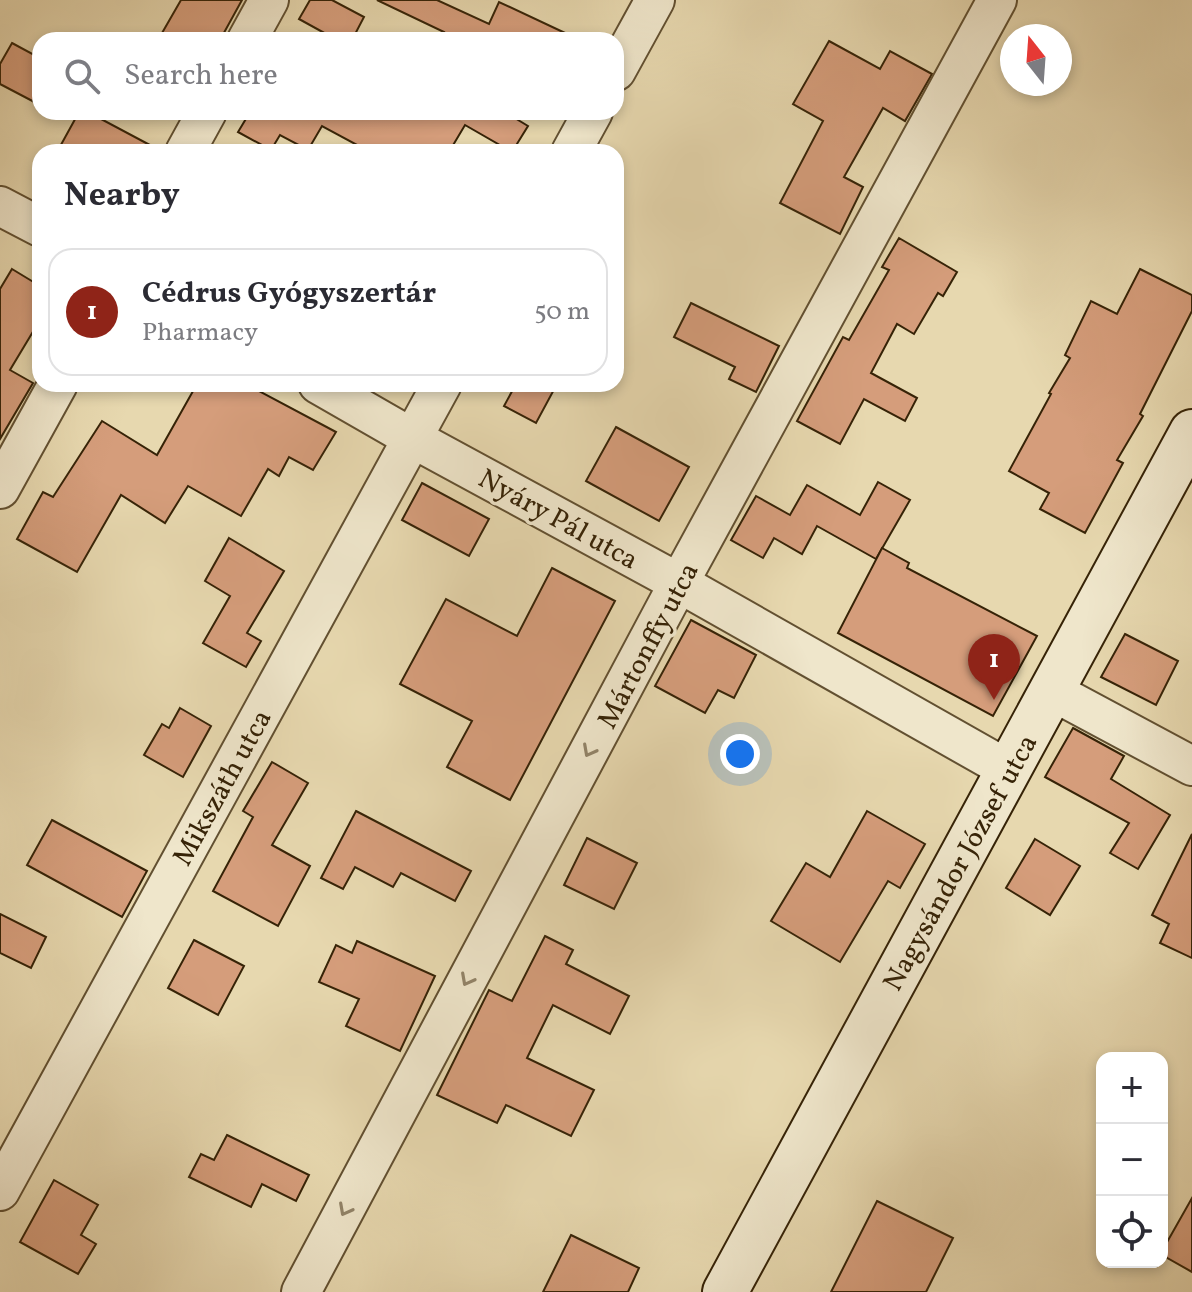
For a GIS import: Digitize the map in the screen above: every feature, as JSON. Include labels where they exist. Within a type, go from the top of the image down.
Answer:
[{"type":"street","points":[[251,32],[269,0]]},
{"type":"street","points":[[624,56],[655,0]]},
{"type":"street","name":"Mártonffy utca","points":[[301,1292],[679,583],[997,0]]},
{"type":"street","points":[[189,144],[203,120]]},
{"type":"street","points":[[575,144],[589,120]]},
{"type":"street","points":[[0,206],[32,223]]},
{"type":"street","points":[[0,489],[54,392]]},
{"type":"street","name":"Nyáry Pál utca","points":[[332,392],[679,583],[1009,770]]},
{"type":"street","name":"Mikszáth utca","points":[[0,1191],[438,392]]},
{"type":"street","name":"Nagysándor József utca","points":[[725,1292],[1192,432]]},
{"type":"street","points":[[1052,691],[1192,766]]},
{"type":"building","points":[[181,0],[242,0],[224,32],[163,32]]},
{"type":"building","points":[[310,0],[332,0],[364,17],[356,32],[323,32],[299,19]]},
{"type":"building","points":[[377,0],[437,0],[489,24],[499,2],[563,32],[444,32]]},
{"type":"building","points":[[829,41],[880,69],[890,51],[932,74],[905,121],[883,108],[844,177],[863,187],[840,234],[780,203],[823,121],[793,104]]},
{"type":"building","points":[[12,43],[32,54],[32,101],[0,84],[0,64]]},
{"type":"building","points":[[75,120],[103,120],[148,144],[61,144]]},
{"type":"building","points":[[245,120],[518,120],[528,126],[517,144],[498,144],[465,125],[454,144],[355,144],[322,126],[312,144],[297,144],[280,135],[275,144],[260,144],[238,132]]},
{"type":"building","points":[[899,238],[957,272],[943,296],[938,293],[914,334],[897,324],[871,373],[917,398],[905,421],[864,399],[840,444],[797,421],[843,337],[849,340],[889,270],[882,267]]},
{"type":"building","points":[[12,269],[32,281],[32,333],[10,370],[32,385],[0,439],[0,289]]},
{"type":"building","points":[[1140,269],[1192,295],[1192,311],[1140,414],[1143,416],[1117,460],[1123,463],[1085,533],[1040,509],[1049,493],[1009,471],[1070,358],[1065,355],[1091,301],[1117,314]]},
{"type":"building","points":[[691,303],[779,346],[756,392],[729,379],[735,367],[674,337]]},
{"type":"building","points":[[192,392],[261,392],[336,432],[313,470],[289,457],[279,476],[268,469],[241,516],[188,486],[165,523],[121,495],[77,572],[17,539],[43,492],[53,497],[102,421],[157,455]]},
{"type":"building","points":[[512,392],[553,392],[536,423],[504,406]]},
{"type":"building","points":[[616,427],[689,467],[659,521],[586,481]]},
{"type":"building","points":[[878,482],[910,500],[876,559],[817,526],[802,554],[774,538],[763,558],[731,540],[756,496],[790,515],[807,485],[860,515]]},
{"type":"building","points":[[422,483],[489,519],[469,556],[402,520]]},
{"type":"building","points":[[229,538],[284,571],[247,633],[261,641],[246,667],[203,643],[230,596],[205,581]]},
{"type":"building","points":[[882,548],[909,563],[907,568],[1037,636],[993,716],[838,633]]},
{"type":"building","points":[[552,568],[615,601],[510,800],[447,767],[472,721],[400,684],[446,599],[517,636]]},
{"type":"building","points":[[691,620],[756,655],[734,698],[718,690],[705,713],[655,686]]},
{"type":"building","points":[[1125,634],[1178,661],[1156,705],[1101,677]]},
{"type":"building","points":[[180,708],[211,726],[183,777],[144,755],[162,724],[169,728]]},
{"type":"building","points":[[1073,728],[1124,756],[1111,779],[1170,815],[1138,869],[1110,853],[1129,823],[1045,777]]},
{"type":"building","points":[[272,762],[308,783],[272,845],[310,866],[278,926],[213,891],[253,817],[243,811]]},
{"type":"building","points":[[356,811],[471,871],[455,901],[401,873],[393,887],[355,867],[343,889],[321,878]]},
{"type":"building","points":[[867,811],[925,844],[900,888],[888,881],[840,962],[771,921],[806,863],[830,877]]},
{"type":"building","points":[[52,820],[147,871],[122,917],[27,865]]},
{"type":"building","points":[[1192,834],[1192,958],[1160,943],[1169,924],[1152,915]]},
{"type":"building","points":[[587,838],[637,863],[614,909],[564,885]]},
{"type":"building","points":[[1035,839],[1080,866],[1050,915],[1006,888]]},
{"type":"building","points":[[0,914],[46,937],[31,968],[0,953]]},
{"type":"building","points":[[545,936],[573,950],[566,964],[629,996],[610,1034],[553,1005],[527,1058],[594,1090],[571,1136],[506,1105],[497,1123],[437,1095],[489,990],[512,1001]]},
{"type":"building","points":[[194,940],[244,966],[218,1015],[168,988]]},
{"type":"building","points":[[357,941],[435,976],[400,1051],[346,1026],[359,999],[319,982],[336,945],[352,953]]},
{"type":"building","points":[[227,1135],[309,1175],[296,1201],[262,1184],[251,1207],[189,1177],[201,1154],[214,1160]]},
{"type":"building","points":[[54,1180],[98,1205],[81,1235],[96,1244],[78,1274],[20,1242]]},
{"type":"building","points":[[1192,1198],[1192,1272],[1168,1258],[1168,1240]]},
{"type":"building","points":[[877,1201],[953,1238],[926,1292],[831,1292]]},
{"type":"building","points":[[571,1235],[639,1268],[628,1292],[543,1292]]},
{"type":"place","name":"Cédrus Gyógyszertár","points":[[994,700]]}]
